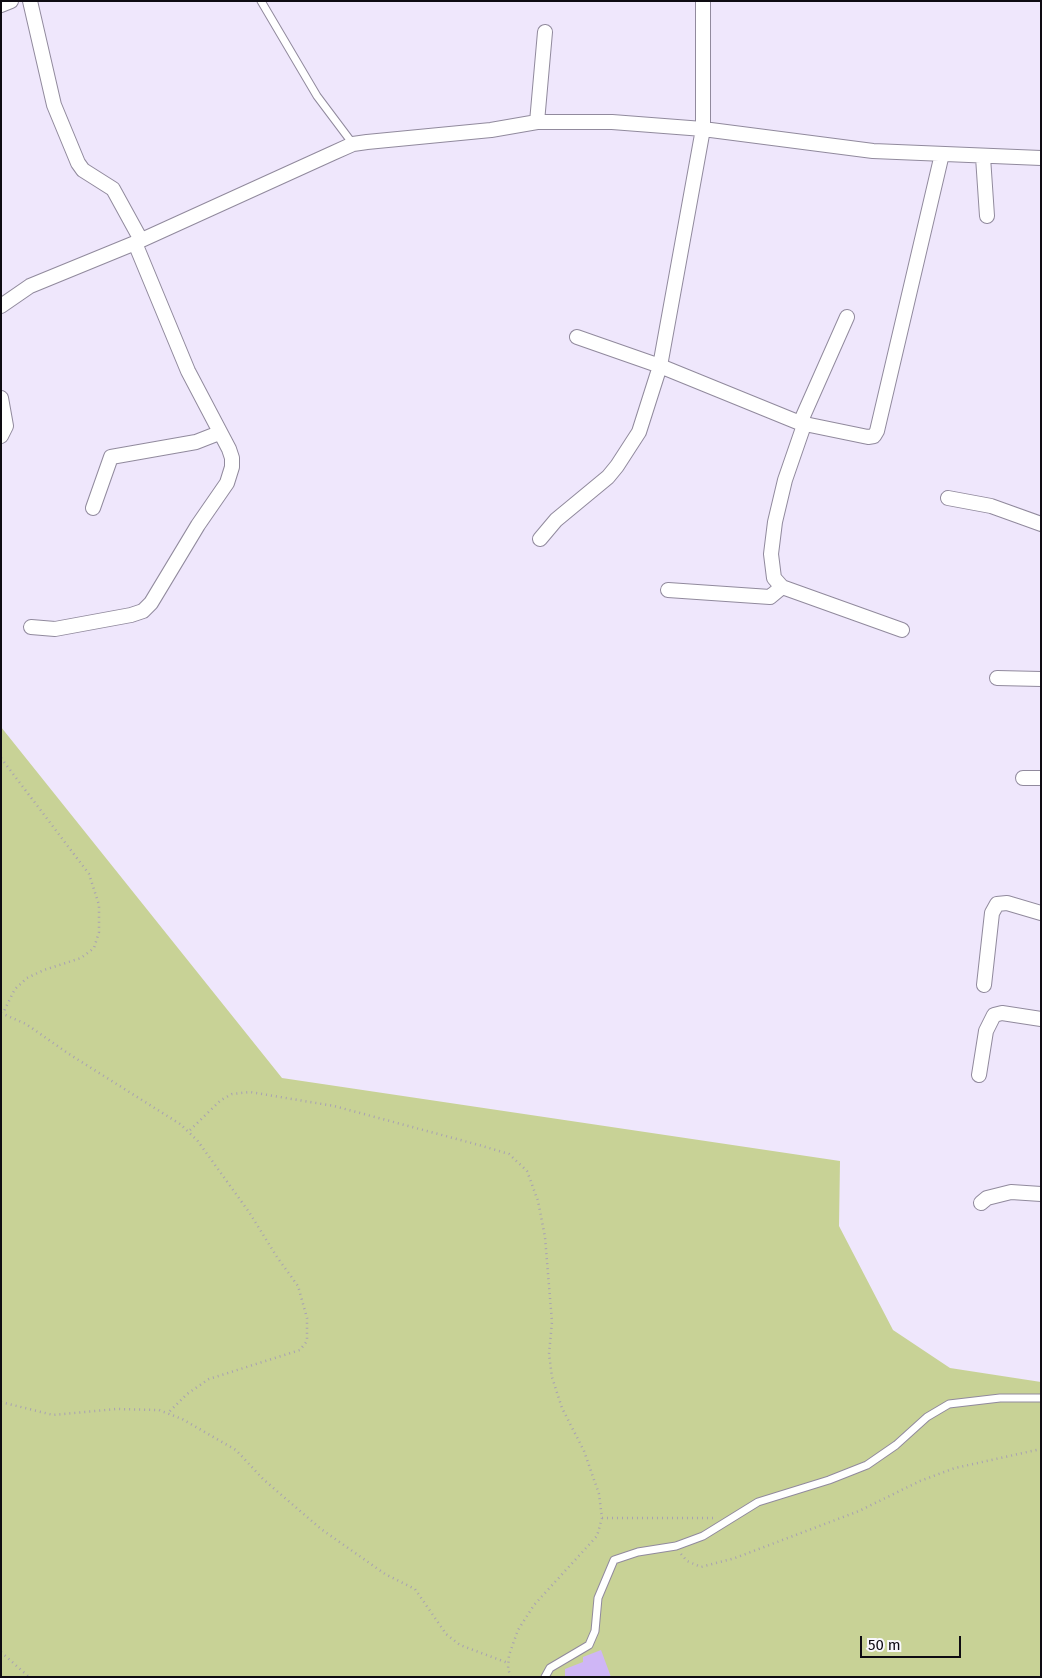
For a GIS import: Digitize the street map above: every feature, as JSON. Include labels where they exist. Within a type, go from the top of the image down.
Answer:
[{"type":"street","points":[[1,5],[10,1]]},
{"type":"street","points":[[30,1],[52,96],[78,163],[83,170],[113,189],[138,242],[188,370],[232,458],[227,482],[198,525],[151,603],[143,611],[131,615],[55,628],[31,626]]},
{"type":"street","points":[[540,539],[556,520],[608,477],[617,466],[639,432],[660,366],[702,129],[703,1]]},
{"type":"street","points":[[537,122],[545,32]]},
{"type":"street","points":[[1,306],[30,286],[138,242],[353,144],[491,130],[537,122],[612,122],[702,129],[873,151],[1041,158]]},
{"type":"street","points":[[577,337],[660,366],[802,424],[868,437],[874,436],[877,432],[942,154]]},
{"type":"street","points":[[983,157],[987,216]]},
{"type":"street","points":[[847,317],[802,424],[785,480],[775,522],[772,567],[774,578],[782,587],[902,630]]},
{"type":"street","points":[[1,398],[6,426],[1,436]]},
{"type":"street","points":[[93,508],[110,457],[196,442],[219,433]]},
{"type":"street","points":[[948,498],[992,506],[1041,524]]},
{"type":"street","points":[[668,590],[770,597],[782,587]]},
{"type":"street","points":[[997,678],[1041,679]]},
{"type":"street","points":[[1023,778],[1041,778]]},
{"type":"street","points":[[984,985],[992,913],[997,904],[1007,903],[1041,913]]},
{"type":"street","points":[[979,1075],[986,1031],[994,1015],[1002,1014],[1041,1019]]},
{"type":"street","points":[[982,1203],[987,1198],[1011,1192],[1041,1194]]},
{"type":"lane","points":[[261,1],[313,88],[353,144]]},
{"type":"lane","points":[[545,1677],[550,1668],[589,1644],[595,1631],[598,1598],[614,1560],[638,1552],[676,1546],[703,1536],[758,1502],[829,1480],[867,1465],[896,1445],[927,1417],[949,1404],[1000,1398],[1041,1398]]},
{"type":"path","points":[[1,758],[89,874],[99,905],[99,932],[94,948],[81,958],[44,970],[27,978],[15,988],[2,1013],[26,1024],[69,1054],[180,1124],[197,1140],[249,1212],[277,1258],[298,1286],[307,1318],[306,1341],[300,1350],[209,1379],[187,1394],[168,1413]]},
{"type":"path","points":[[190,1130],[221,1100],[232,1094],[250,1092],[334,1106],[508,1154],[527,1172],[538,1201],[545,1237],[552,1322],[549,1354],[552,1377],[562,1408],[584,1451],[599,1494],[602,1518],[597,1536],[534,1605],[518,1630],[508,1664],[511,1677]]},
{"type":"path","points":[[1,1402],[53,1415],[116,1409],[159,1410],[182,1418],[236,1450],[263,1479],[320,1529],[385,1574],[415,1589],[446,1634],[460,1645],[508,1664]]},
{"type":"path","points":[[676,1546],[687,1561],[701,1567],[735,1558],[859,1511],[920,1481],[954,1468],[1041,1448]]},
{"type":"path","points":[[602,1518],[732,1518]]},
{"type":"path","points":[[1,1652],[29,1677]]},
{"type":"green space","points":[[1,727],[282,1078],[840,1161],[839,1226],[893,1330],[950,1368],[1041,1382],[1041,1677],[1,1677]]},
{"type":"building","points":[[601,1650],[611,1677],[565,1677],[565,1669],[583,1662],[583,1657]]}]
